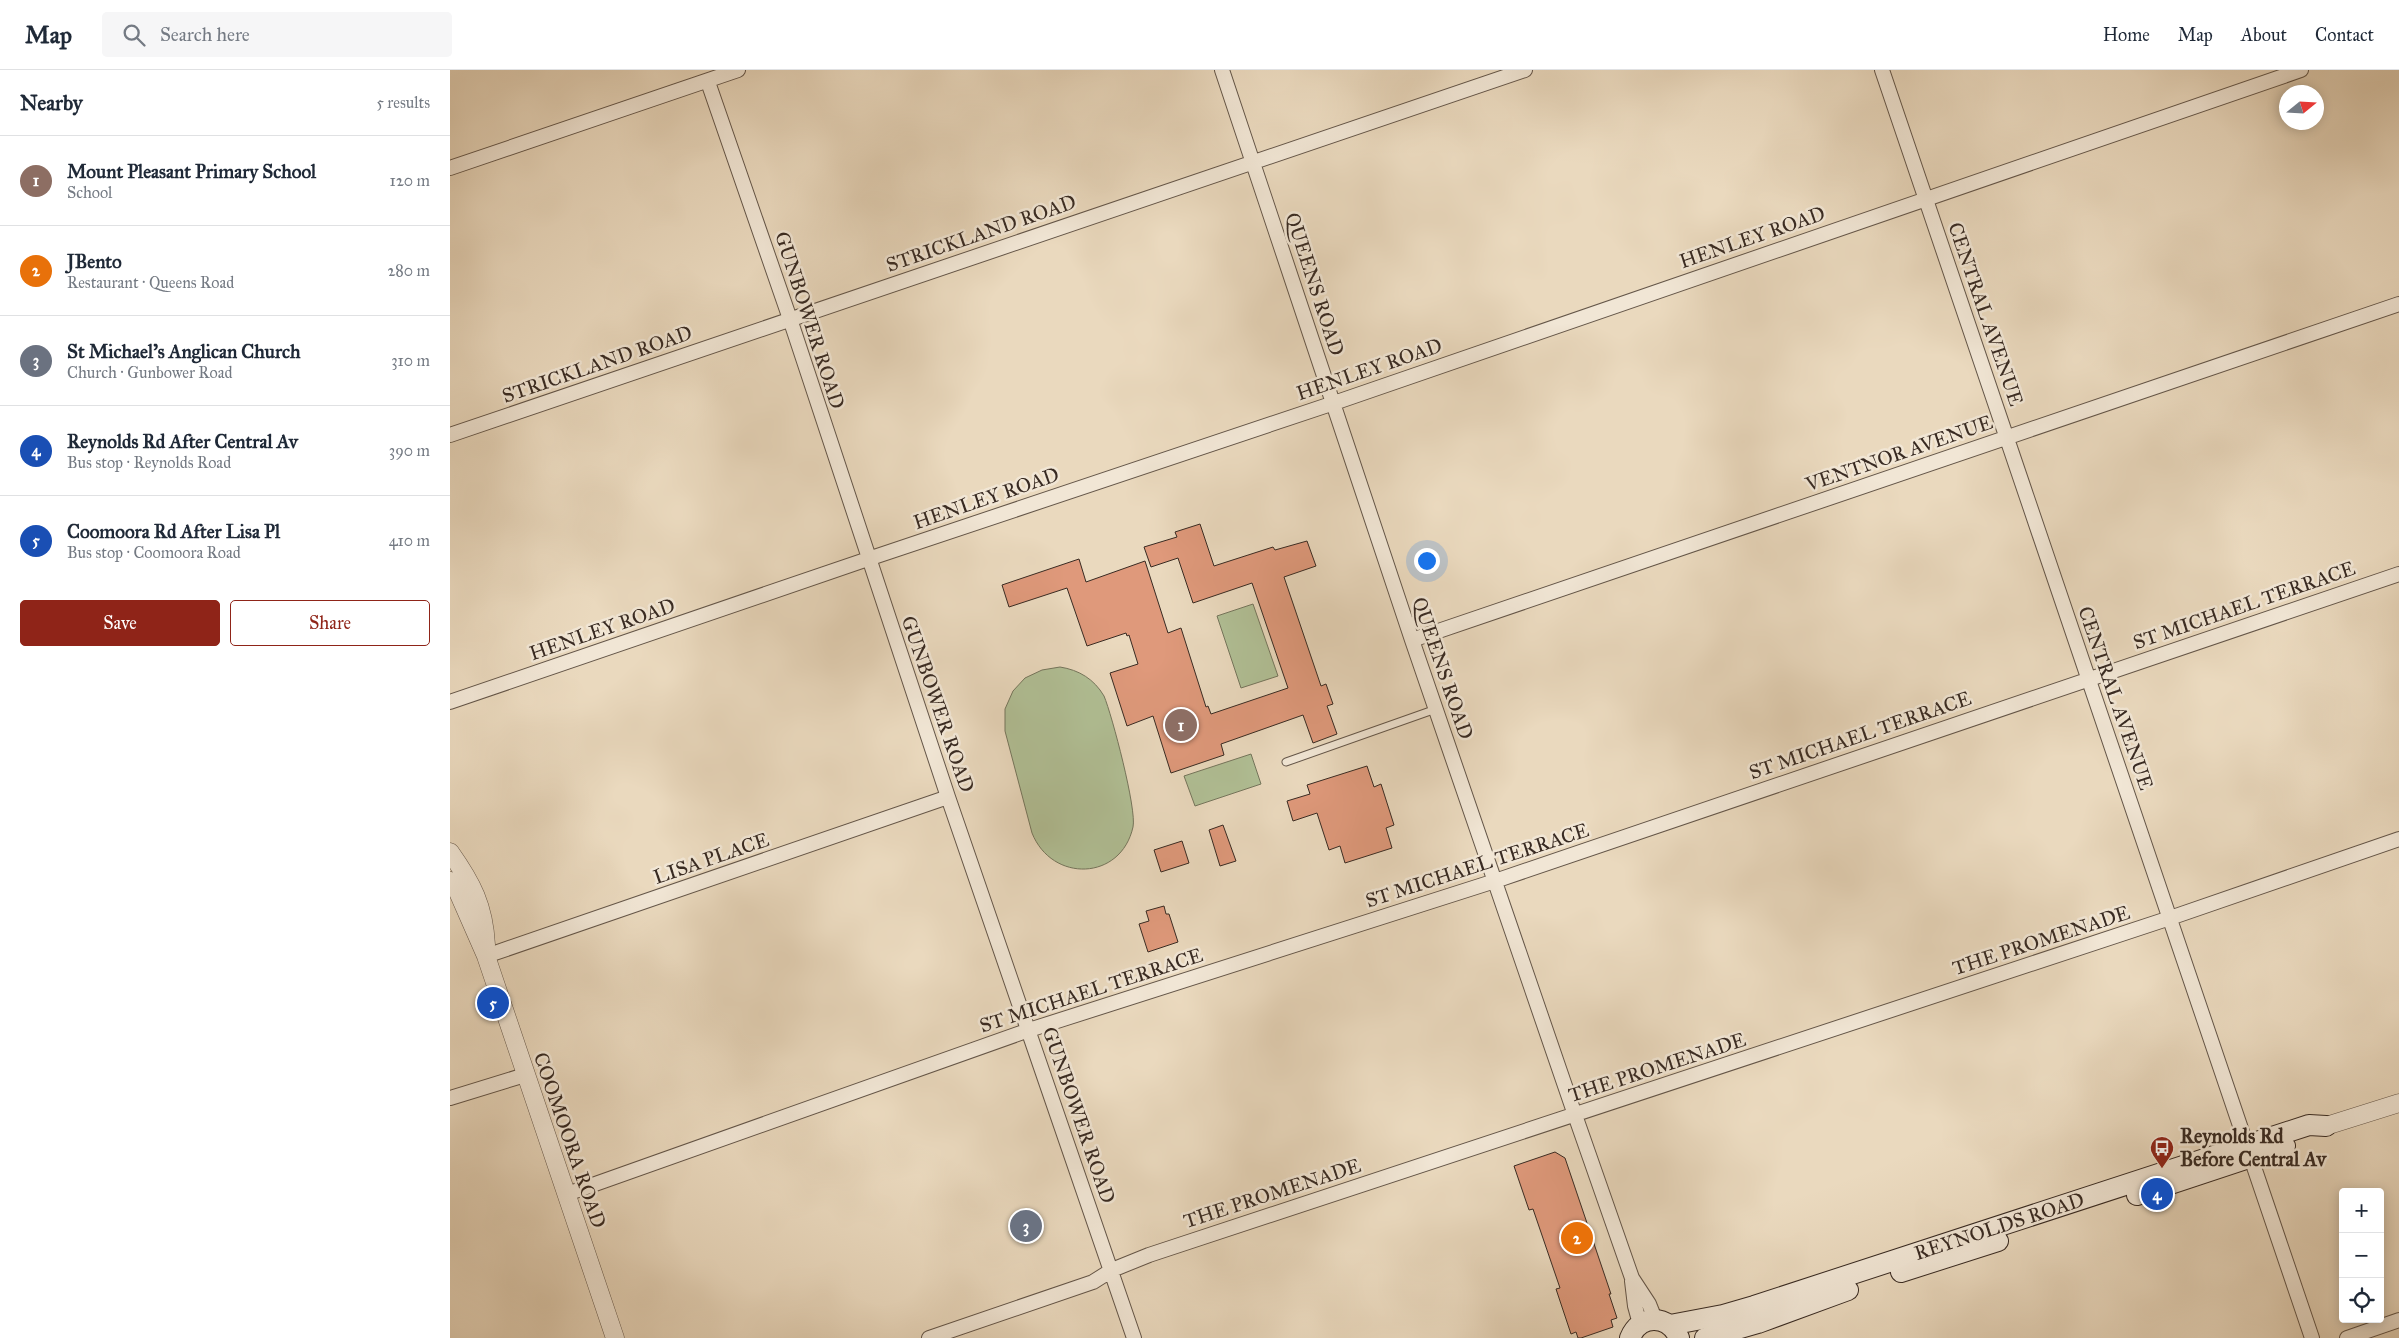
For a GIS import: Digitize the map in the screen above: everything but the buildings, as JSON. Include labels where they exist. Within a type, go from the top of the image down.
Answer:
[{"type":"main road","name":"REYNOLDS ROAD","points":[[1705,1338],[1756,1315],[1898,1266],[2249,1152],[2310,1125],[2326,1126]]},
{"type":"main road","name":"REYNOLDS ROAD","points":[[1655,1329],[1723,1316],[1756,1315]]},
{"type":"street","points":[[450,168],[708,82],[738,70]]},
{"type":"street","name":"QUEENS ROAD","points":[[1222,70],[1412,640],[1575,1115],[1632,1278],[1649,1304],[1655,1329]]},
{"type":"street","name":"STRICKLAND ROAD","points":[[450,435],[1525,70]]},
{"type":"street","name":"CENTRAL AVENUE","points":[[1882,70],[2312,1338]]},
{"type":"street","name":"HENLEY ROAD","points":[[450,702],[868,559],[1334,403],[2301,70]]},
{"type":"street","name":"GUNBOWER ROAD","points":[[708,82],[790,319],[948,797],[1134,1338]]},
{"type":"street","name":"VENTNOR AVENUE","points":[[1412,640],[2399,304]]},
{"type":"street","name":"ST MICHAEL TERRACE","points":[[567,1194],[1029,1030],[1495,881],[2088,678],[2399,574]]},
{"type":"street","name":"LISA PLACE","points":[[486,956],[948,797]]},
{"type":"street","name":"THE PROMENADE","points":[[929,1338],[1093,1282],[1112,1270],[1149,1255],[2170,918],[2399,839]]},
{"type":"street","name":"COOMOORA ROAD","points":[[450,852],[471,883],[479,902],[485,920],[486,956]]},
{"type":"street","name":"COOMOORA ROAD","points":[[450,881],[458,892],[486,956],[616,1338]]},
{"type":"street","points":[[450,1098],[525,1075]]},
{"type":"street","name":"REYNOLDS ROAD","points":[[2326,1126],[2399,1103]]},
{"type":"street","points":[[2346,1338],[2399,1320]]},
{"type":"lane","points":[[1286,762],[1436,709]]},
{"type":"green space","points":[[1253,604],[1278,676],[1241,688],[1217,616]]},
{"type":"green space","points":[[1060,667],[1073,670],[1085,676],[1096,685],[1104,696],[1123,762],[1133,817],[1133,827],[1126,845],[1115,858],[1101,866],[1086,869],[1070,867],[1055,861],[1042,849],[1032,833],[1005,731],[1005,709],[1013,691],[1025,678],[1042,670]]},
{"type":"green space","points":[[1251,754],[1261,784],[1195,806],[1184,776]]},
{"type":"place","name":"Mount Pleasant Primary School","points":[[1181,725]]},
{"type":"place","name":"Coomoora Rd After Lisa Pl","points":[[493,1003]]},
{"type":"place","name":"Reynolds Rd Before Central Av","points":[[2162,1169]]},
{"type":"place","name":"Reynolds Rd After Central Av","points":[[2157,1194]]},
{"type":"place","name":"St Michael's Anglican Church","points":[[1026,1226]]},
{"type":"place","name":"JBento","points":[[1577,1238]]}]
